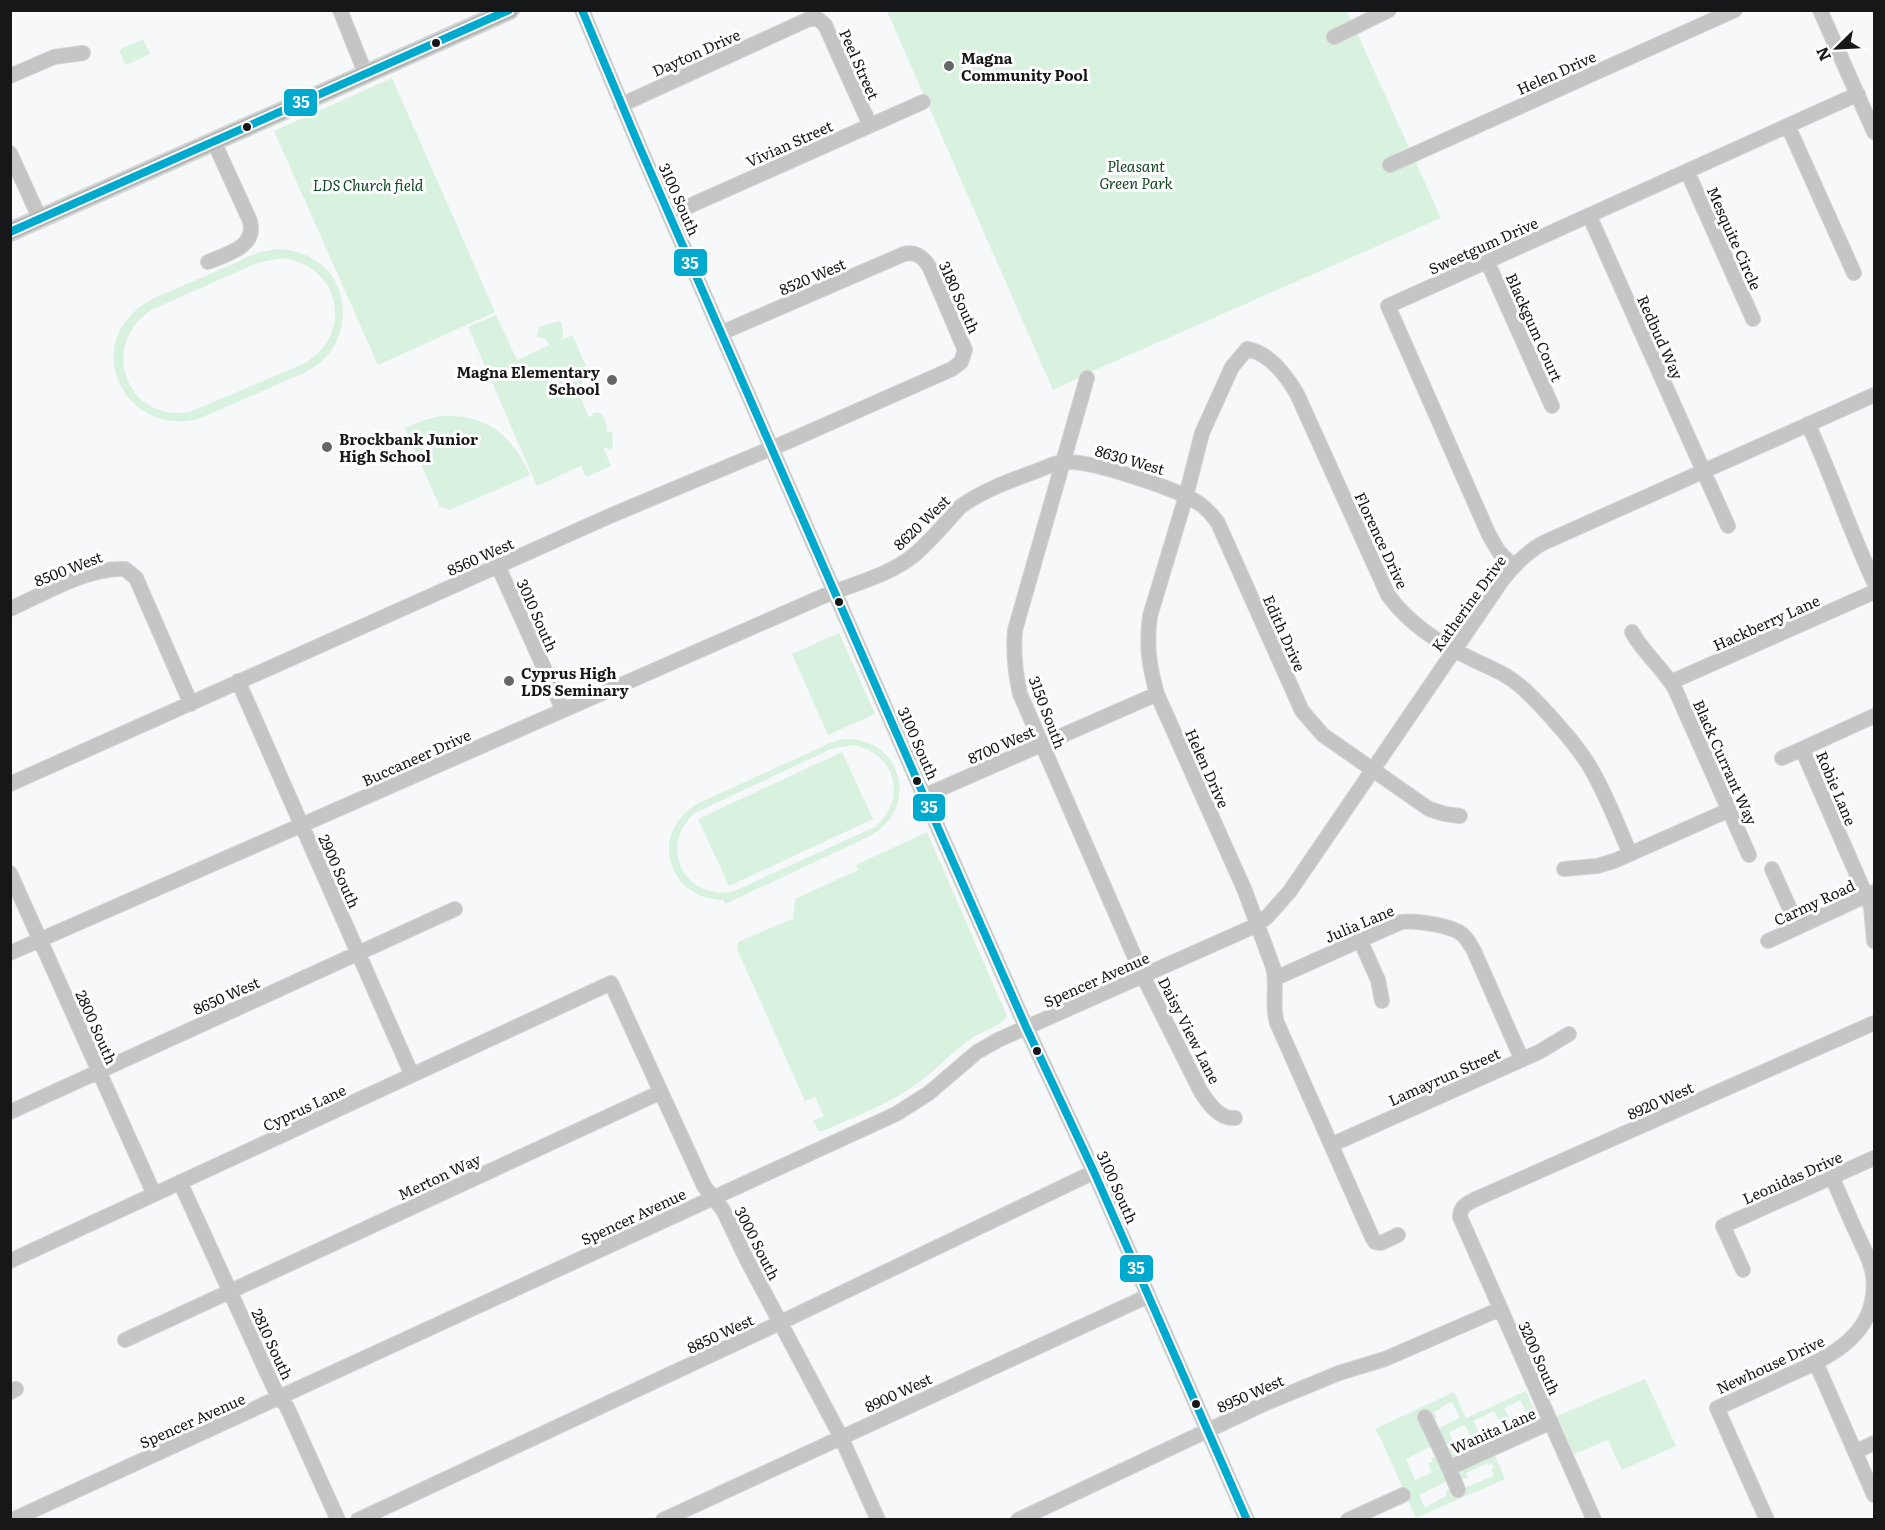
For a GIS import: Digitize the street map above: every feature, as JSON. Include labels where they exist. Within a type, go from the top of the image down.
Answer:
[{"type":"main road","points":[[10,232],[510,10]]},
{"type":"street","points":[[340,10],[366,75]]},
{"type":"street","name":"3100 South","points":[[582,10],[621,105],[924,796],[1026,1027],[1094,1172],[1247,1520]]},
{"type":"street","points":[[1334,37],[1389,10]]},
{"type":"street","name":"Helen Drive","points":[[1390,165],[1735,10]]},
{"type":"street","points":[[1820,10],[1875,132]]},
{"type":"street","name":"Dayton Drive","points":[[621,105],[809,19],[818,19]]},
{"type":"street","name":"Peel Street","points":[[818,19],[825,25],[870,125]]},
{"type":"street","points":[[10,76],[54,57],[83,53]]},
{"type":"street","name":"Sweetgum Drive","points":[[1513,566],[1499,552],[1489,535],[1388,306],[1858,94]]},
{"type":"street","name":"Vivian Street","points":[[669,215],[923,102]]},
{"type":"street","points":[[1788,126],[1854,273]]},
{"type":"street","points":[[208,262],[242,247],[251,231],[250,221],[214,142]]},
{"type":"street","points":[[10,153],[40,219]]},
{"type":"street","name":"Mesquite Circle","points":[[1687,171],[1753,319]]},
{"type":"street","name":"Redbud Way","points":[[1589,215],[1728,526]]},
{"type":"street","name":"8520 West","points":[[721,333],[904,254],[916,254]]},
{"type":"street","name":"3180 South","points":[[916,254],[924,259],[930,268],[958,331],[964,347],[962,360]]},
{"type":"street","name":"Blackgum Court","points":[[1487,261],[1552,406]]},
{"type":"street","name":"Helen Drive","points":[[1247,349],[1232,367],[1202,433],[1186,496],[1150,616],[1148,662],[1157,694],[1245,891],[1275,978],[1273,1001],[1277,1023],[1375,1242],[1381,1243],[1398,1235]]},
{"type":"street","name":"Florence Drive","points":[[1247,349],[1258,352],[1280,369],[1298,394],[1388,595],[1400,611],[1415,625],[1454,650],[1509,677],[1525,689],[1576,746],[1590,767],[1630,854]]},
{"type":"street","name":"8560 West","points":[[10,784],[612,515],[952,369],[962,360]]},
{"type":"street","name":"3150 South","points":[[1087,378],[1016,630],[1013,652],[1020,694],[1143,976]]},
{"type":"street","name":"Katherine Drive","points":[[1257,925],[1290,891],[1454,650],[1513,566],[1526,554],[1543,543],[1875,395]]},
{"type":"street","points":[[1808,424],[1875,582]]},
{"type":"street","name":"8630 West","points":[[1062,462],[1091,465],[1169,488],[1186,496]]},
{"type":"street","name":"8620 West","points":[[835,591],[902,564],[915,555],[968,501],[1062,462]]},
{"type":"street","name":"Edith Drive","points":[[1186,496],[1210,512],[1218,524],[1302,711],[1323,735],[1429,809],[1460,816]]},
{"type":"street","name":"3010 South","points":[[498,566],[562,710]]},
{"type":"street","name":"8500 West","points":[[10,609],[79,579],[105,570],[125,569],[136,578],[191,704]]},
{"type":"street","name":"Buccaneer Drive","points":[[10,953],[835,591]]},
{"type":"street","name":"Hackberry Lane","points":[[1671,682],[1875,592]]},
{"type":"street","name":"Black Currant Way","points":[[1632,632],[1643,650],[1671,682],[1749,855]]},
{"type":"street","name":"2900 South","points":[[238,681],[412,1075]]},
{"type":"street","name":"8700 West","points":[[924,796],[1157,694]]},
{"type":"street","points":[[1782,758],[1875,716]]},
{"type":"street","name":"Robie Lane","points":[[1802,749],[1870,894],[1875,942]]},
{"type":"street","points":[[1564,869],[1597,866],[1630,854],[1729,810]]},
{"type":"street","points":[[1772,869],[1798,927]]},
{"type":"street","name":"2800 South","points":[[10,873],[154,1194]]},
{"type":"street","name":"Carmy Road","points":[[1768,941],[1870,894]]},
{"type":"street","name":"8650 West","points":[[10,1112],[455,909]]},
{"type":"street","name":"Julia Lane","points":[[1275,978],[1396,923],[1406,921],[1459,932],[1474,951],[1522,1060]]},
{"type":"street","name":"Spencer Avenue","points":[[12,1520],[896,1114],[929,1093],[977,1052],[998,1040],[1257,925]]},
{"type":"street","points":[[1360,940],[1378,980],[1382,1001]]},
{"type":"street","name":"Daisy View Lane","points":[[1143,976],[1201,1092],[1219,1114],[1235,1118]]},
{"type":"street","name":"Cyprus Lane","points":[[10,1261],[610,982]]},
{"type":"street","name":"3000 South","points":[[610,982],[704,1186],[723,1210],[841,1437],[878,1520]]},
{"type":"street","name":"8920 West","points":[[1461,1210],[1476,1199],[1875,1023]]},
{"type":"street","name":"Lamayrun Street","points":[[1331,1145],[1522,1060],[1569,1034]]},
{"type":"street","name":"Merton Way","points":[[125,1340],[661,1092]]},
{"type":"street","name":"Leonidas Drive","points":[[1743,1270],[1723,1226],[1875,1158]]},
{"type":"street","name":"8850 West","points":[[368,1518],[1094,1172]]},
{"type":"street","name":"Newhouse Drive","points":[[1767,1520],[1717,1408],[1837,1352],[1853,1338],[1867,1316],[1873,1296],[1873,1275],[1870,1263],[1832,1178]]},
{"type":"street","name":"2810 South","points":[[180,1182],[273,1386],[287,1407],[338,1520]]},
{"type":"street","name":"3200 South","points":[[1461,1210],[1460,1217],[1594,1520]]},
{"type":"street","name":"8900 West","points":[[663,1520],[1148,1296]]},
{"type":"street","name":"8950 West","points":[[1018,1520],[1266,1403],[1318,1381],[1385,1359],[1500,1309]]},
{"type":"street","points":[[1816,1363],[1875,1495]]},
{"type":"street","name":"Wanita Lane","points":[[1425,1417],[1458,1490]]},
{"type":"street","name":"Wanita Lane","points":[[1449,1468],[1551,1422]]},
{"type":"street","points":[[1855,1452],[1875,1443]]},
{"type":"street","points":[[1348,1520],[1403,1494]]},
{"type":"green space","name":"Pleasant Green Park","points":[[887,11],[1347,11],[1441,218],[1053,390]]},
{"type":"green space","points":[[143,39],[150,54],[126,65],[119,50]]},
{"type":"green space","name":"LDS Church field","points":[[392,78],[495,312],[378,365],[274,131]]},
{"type":"green space","points":[[278,249],[303,254],[324,267],[335,281],[343,312],[339,334],[329,353],[307,371],[198,419],[174,421],[153,416],[135,404],[122,389],[115,370],[114,350],[120,330],[135,311],[157,297],[259,252]],"holes":[[[282,258],[302,263],[317,273],[328,287],[334,303],[335,320],[330,336],[319,351],[303,364],[190,412],[167,412],[149,405],[135,393],[127,377],[123,359],[126,341],[136,324],[153,309],[257,263]]]},
{"type":"green space","points":[[496,315],[517,360],[550,345],[545,339],[537,337],[539,327],[558,321],[562,323],[561,340],[572,335],[587,368],[579,393],[589,418],[594,413],[602,414],[607,426],[606,431],[612,432],[613,447],[610,449],[603,447],[611,466],[586,477],[581,466],[537,486],[468,327]]},
{"type":"green space","points":[[441,416],[471,419],[496,430],[515,449],[530,475],[450,510],[440,507],[405,428]]},
{"type":"green space","points":[[839,633],[875,714],[828,735],[792,654]]},
{"type":"green space","points":[[843,739],[863,741],[879,749],[891,761],[898,776],[899,792],[896,808],[886,823],[870,836],[725,904],[724,900],[704,897],[688,888],[677,876],[671,862],[669,846],[673,830],[683,815],[699,803]],"holes":[[[853,745],[868,750],[888,767],[894,791],[892,804],[875,827],[732,892],[715,892],[700,888],[689,879],[681,867],[678,840],[684,826],[695,813],[831,749]]]},
{"type":"green space","points":[[842,752],[873,819],[729,886],[698,819]]},
{"type":"green space","points":[[927,832],[1007,1016],[996,1026],[972,1038],[922,1080],[893,1099],[819,1131],[813,1121],[824,1116],[815,1097],[805,1101],[737,949],[738,942],[793,920],[795,899],[858,870],[856,865]]},
{"type":"green space","points":[[1645,1379],[1676,1446],[1622,1470],[1608,1440],[1574,1454],[1557,1416]]},
{"type":"green space","points":[[1526,1391],[1540,1423],[1532,1424],[1520,1400],[1504,1408],[1514,1425],[1521,1422],[1523,1428],[1506,1436],[1494,1411],[1473,1421],[1480,1435],[1489,1432],[1491,1435],[1495,1434],[1497,1439],[1476,1449],[1465,1425],[1449,1432],[1458,1449],[1465,1446],[1467,1452],[1456,1459],[1451,1457],[1437,1429],[1460,1418],[1452,1402],[1434,1412],[1437,1418],[1432,1420],[1430,1413],[1425,1415],[1433,1445],[1406,1459],[1415,1480],[1432,1472],[1428,1463],[1432,1462],[1431,1458],[1438,1456],[1448,1479],[1419,1495],[1425,1508],[1447,1495],[1446,1491],[1450,1489],[1462,1489],[1494,1476],[1491,1469],[1494,1467],[1488,1463],[1466,1473],[1468,1478],[1459,1480],[1459,1471],[1494,1453],[1505,1479],[1416,1518],[1375,1429],[1454,1392],[1466,1418]]},
{"type":"transit line","name":"35","points":[[10,232],[509,10]]},
{"type":"transit line","name":"35","points":[[582,10],[640,148],[924,796],[1026,1027],[1094,1172],[1247,1520]]},
{"type":"place","name":"Magna Community Pool","points":[[949,66]]},
{"type":"place","name":"Magna Elementary School","points":[[612,380]]},
{"type":"place","name":"Brockbank Junior High School","points":[[327,447]]},
{"type":"place","name":"Cyprus High LDS Seminary","points":[[509,681]]}]
